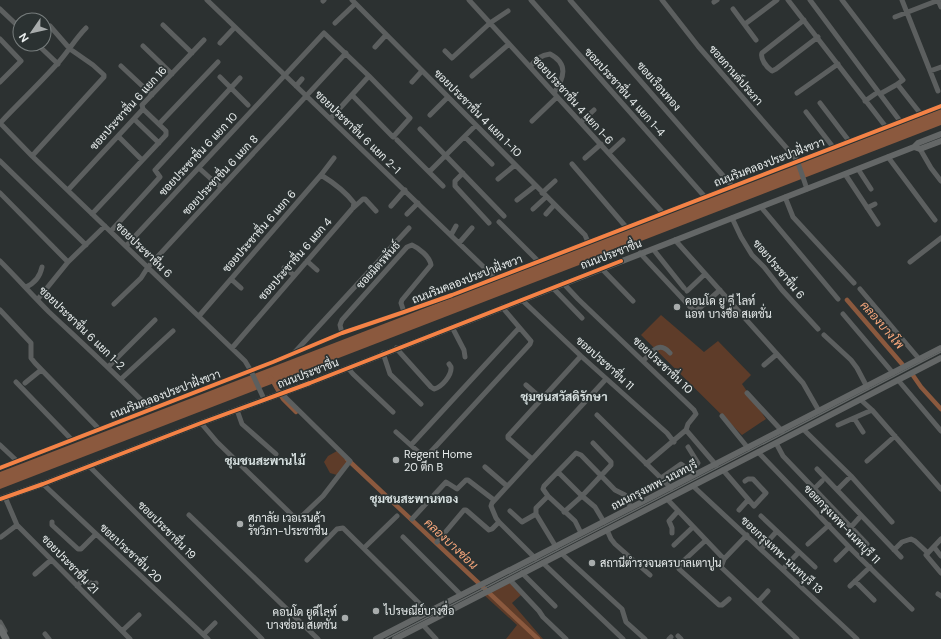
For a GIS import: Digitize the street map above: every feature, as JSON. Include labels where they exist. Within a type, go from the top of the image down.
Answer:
[{"type":"highway","points":[[0,628],[7,639]]},
{"type":"main road","name":"ถนนประชาชื่น","points":[[917,148],[918,143],[941,134]]},
{"type":"main road","name":"ถนนประชาชื่น","points":[[3,498],[43,484],[201,422],[348,368],[888,157],[941,141]]},
{"type":"main road","name":"ถนนกรุงเทพ-นนทบุรี","points":[[376,639],[941,348]]},
{"type":"main road","name":"ถนนกรุงเทพ-นนทบุรี","points":[[395,639],[941,358]]},
{"type":"main road","points":[[892,374],[897,380]]},
{"type":"main road","points":[[689,479],[693,486]]},
{"type":"main road","points":[[556,547],[562,554]]},
{"type":"street","name":"ซอยประชาชื่น 6 แยก 2-1","points":[[207,0],[495,278]]},
{"type":"street","name":"ซอยประชาชื่น 4 แยก 1-6","points":[[469,0],[663,213]]},
{"type":"street","name":"ซอยประชาชื่น 4 แยก 1-4","points":[[531,0],[705,197]]},
{"type":"street","name":"ซอยเรือนทอง","points":[[570,0],[732,186]]},
{"type":"street","name":"ซอยกานต์ประภา","points":[[662,0],[698,46],[798,162]]},
{"type":"street","points":[[745,24],[777,0]]},
{"type":"street","points":[[788,0],[886,127]]},
{"type":"street","points":[[810,0],[900,121]]},
{"type":"street","points":[[842,0],[903,80],[865,101]]},
{"type":"street","points":[[902,0],[938,92]]},
{"type":"street","points":[[895,17],[939,0],[941,7]]},
{"type":"street","points":[[335,22],[353,2]]},
{"type":"street","name":"ซอยประชาชื่น 4 แยก 1-10","points":[[353,2],[585,235],[588,242]]},
{"type":"street","points":[[0,9],[12,20]]},
{"type":"street","points":[[733,9],[756,40]]},
{"type":"street","points":[[445,51],[452,58],[490,23],[508,11]]},
{"type":"street","points":[[804,20],[762,52],[762,56],[769,69],[772,71],[774,70],[818,37]]},
{"type":"street","points":[[163,25],[192,53]]},
{"type":"street","points":[[220,43],[235,27]]},
{"type":"street","points":[[32,156],[104,77],[93,65],[70,49],[52,28]]},
{"type":"street","points":[[0,123],[58,64],[70,49],[76,38],[86,28]]},
{"type":"street","name":"ซอยประชาชื่น 6 แยก 10","points":[[126,246],[324,33],[346,53]]},
{"type":"street","points":[[375,47],[386,35]]},
{"type":"street","points":[[0,39],[21,61],[0,81]]},
{"type":"street","name":"ซอยประชาชื่น 6 แยก 16","points":[[68,190],[143,110],[142,105],[204,40]]},
{"type":"street","points":[[472,76],[510,44]]},
{"type":"street","points":[[143,46],[172,74]]},
{"type":"street","points":[[45,52],[58,64]]},
{"type":"street","points":[[346,53],[410,118],[395,139]]},
{"type":"street","name":"ซอยประชาชื่น 6 แยก 8","points":[[114,304],[141,278],[148,267],[346,53]]},
{"type":"street","points":[[530,67],[537,58],[550,54],[559,61],[564,70],[556,95],[532,120]]},
{"type":"street","points":[[159,124],[218,62]]},
{"type":"street","points":[[798,93],[838,64]]},
{"type":"street","points":[[121,66],[152,95]]},
{"type":"street","points":[[930,71],[941,67]]},
{"type":"street","points":[[412,82],[422,71]]},
{"type":"street","points":[[330,119],[369,76]]},
{"type":"street","points":[[220,77],[248,105]]},
{"type":"street","points":[[111,231],[160,177],[156,169],[240,78]]},
{"type":"street","points":[[296,86],[302,79]]},
{"type":"street","points":[[896,85],[900,86],[920,114]]},
{"type":"street","points":[[352,95],[443,186]]},
{"type":"street","points":[[430,115],[448,97]]},
{"type":"street","points":[[820,103],[849,141]]},
{"type":"street","name":"ถนนริมคลองประปาฝั่งขวา","points":[[0,468],[150,409],[252,373],[342,333],[404,312],[495,278],[941,106]]},
{"type":"street","points":[[92,214],[167,133],[143,110]]},
{"type":"street","points":[[581,122],[594,110]]},
{"type":"street","points":[[806,112],[833,147]]},
{"type":"street","points":[[134,119],[159,143]]},
{"type":"street","name":"ซอยประชาชื่น 6","points":[[0,123],[32,156],[245,361],[264,399]]},
{"type":"street","points":[[429,172],[476,125]]},
{"type":"street","points":[[420,129],[504,216]]},
{"type":"street","points":[[118,136],[142,160]]},
{"type":"street","points":[[465,137],[492,164]]},
{"type":"street","points":[[609,153],[622,140]]},
{"type":"street","points":[[585,158],[601,144]]},
{"type":"street","points":[[917,148],[941,181]]},
{"type":"street","points":[[888,157],[935,220]]},
{"type":"street","name":"ซอยประชาชื่น 6 แยก 6","points":[[199,316],[334,158]]},
{"type":"street","points":[[0,161],[86,245]]},
{"type":"street","points":[[798,162],[807,189]]},
{"type":"street","points":[[572,164],[626,227]]},
{"type":"street","points":[[498,179],[515,165]]},
{"type":"street","points":[[199,168],[222,187]]},
{"type":"street","points":[[858,169],[870,189]]},
{"type":"street","points":[[463,173],[455,181],[455,186],[489,223]]},
{"type":"street","points":[[845,174],[878,224]]},
{"type":"street","points":[[321,175],[338,185],[348,195],[354,203],[352,209]]},
{"type":"street","points":[[533,209],[555,181]]},
{"type":"street","points":[[517,200],[535,186]]},
{"type":"street","points":[[391,206],[405,190]]},
{"type":"street","points":[[0,193],[68,262]]},
{"type":"street","points":[[785,197],[793,217],[854,283]]},
{"type":"street","name":"ซอยประชาชื่น 6 แยก 4","points":[[232,348],[352,209],[363,199],[365,199],[376,211]]},
{"type":"street","points":[[407,214],[418,203]]},
{"type":"street","points":[[867,208],[875,204]]},
{"type":"street","points":[[546,214],[554,205]]},
{"type":"street","points":[[761,207],[838,299]]},
{"type":"street","name":"ซอยประชาชื่น 6","points":[[732,218],[741,237],[752,254],[764,266],[782,290],[818,328]]},
{"type":"street","points":[[499,222],[538,261]]},
{"type":"street","points":[[38,299],[68,262],[105,226]]},
{"type":"street","points":[[451,235],[456,226]]},
{"type":"street","points":[[293,355],[307,337],[409,228]]},
{"type":"street","points":[[459,242],[472,228]]},
{"type":"street","points":[[910,262],[941,238]]},
{"type":"street","points":[[675,240],[803,384],[819,412]]},
{"type":"street","name":"ซอยมิตรพันธ์","points":[[342,333],[340,325],[342,320],[407,247],[412,245],[428,258],[431,265],[402,300],[401,304],[404,312]]},
{"type":"street","points":[[653,249],[686,289],[705,274]]},
{"type":"street","points":[[640,254],[695,312],[720,290]]},
{"type":"street","name":"ซอยประชาชื่น 6 แยก 1-2","points":[[0,261],[150,409]]},
{"type":"street","points":[[307,261],[317,270]]},
{"type":"street","points":[[26,287],[36,280],[42,267]]},
{"type":"street","points":[[284,268],[294,275]]},
{"type":"street","points":[[602,269],[633,301]]},
{"type":"street","points":[[231,279],[241,288]]},
{"type":"street","name":"ซอยประชาชื่น 10","points":[[563,283],[694,410],[696,414],[688,424],[686,430],[674,442],[646,464]]},
{"type":"street","points":[[553,288],[582,318]]},
{"type":"street","points":[[860,289],[920,360]]},
{"type":"street","name":"ซอยประชาชื่น 11","points":[[522,300],[606,379],[667,433],[674,442]]},
{"type":"street","points":[[396,432],[425,457],[428,456],[530,344],[530,338],[519,328],[502,307]]},
{"type":"street","points":[[0,310],[31,343],[31,358],[99,429]]},
{"type":"street","points":[[843,314],[892,374]]},
{"type":"street","points":[[108,367],[155,320]]},
{"type":"street","points":[[452,327],[466,357]]},
{"type":"street","points":[[411,445],[519,328]]},
{"type":"street","points":[[121,379],[173,331]]},
{"type":"street","points":[[824,335],[851,360],[867,387]]},
{"type":"street","points":[[643,361],[661,346],[666,348],[670,353]]},
{"type":"street","points":[[396,348],[434,389],[442,384],[450,373],[451,367],[449,364]]},
{"type":"street","points":[[384,353],[390,374],[421,404]]},
{"type":"street","points":[[764,365],[777,354]]},
{"type":"street","points":[[532,459],[508,438],[508,436],[581,356]]},
{"type":"street","points":[[348,368],[393,412]]},
{"type":"street","points":[[25,383],[41,370]]},
{"type":"street","points":[[535,558],[498,522],[491,506],[493,501],[606,379]]},
{"type":"street","points":[[897,380],[941,432]]},
{"type":"street","points":[[16,382],[72,440]]},
{"type":"street","points":[[526,385],[542,399]]},
{"type":"street","points":[[201,422],[217,442],[292,516],[302,516],[323,496],[350,461],[295,409],[281,393]]},
{"type":"street","points":[[748,393],[782,431]]},
{"type":"street","points":[[861,400],[872,410],[941,489]]},
{"type":"street","points":[[237,410],[242,424],[276,454]]},
{"type":"street","points":[[838,425],[872,410]]},
{"type":"street","points":[[597,415],[671,488]]},
{"type":"street","points":[[722,416],[748,448]]},
{"type":"street","points":[[854,418],[863,432]]},
{"type":"street","points":[[803,429],[851,476],[892,522]]},
{"type":"street","points":[[686,430],[716,464]]},
{"type":"street","points":[[866,461],[895,436]]},
{"type":"street","points":[[564,512],[582,496],[611,465],[593,443]]},
{"type":"street","points":[[776,443],[783,456],[826,503],[867,544]]},
{"type":"street","points":[[0,445],[17,461]]},
{"type":"street","points":[[661,478],[681,464],[688,470],[691,470],[696,466],[698,463],[688,447]]},
{"type":"street","name":"ซอยกรุงเทพ-นนทบุรี 11","points":[[758,452],[849,547],[912,609]]},
{"type":"street","points":[[581,534],[575,521],[546,494],[544,486],[576,453],[579,454],[615,490],[625,495],[632,508]]},
{"type":"street","name":"ซอยประชาชื่น 19","points":[[89,466],[262,639]]},
{"type":"street","points":[[485,467],[507,486]]},
{"type":"street","points":[[818,469],[901,557]]},
{"type":"street","points":[[723,470],[754,506],[766,493],[753,479],[748,479],[745,481]]},
{"type":"street","points":[[558,472],[595,507],[604,522]]},
{"type":"street","points":[[837,490],[851,476]]},
{"type":"street","points":[[412,520],[446,482],[457,489],[466,480],[468,480],[493,501]]},
{"type":"street","points":[[814,489],[822,482]]},
{"type":"street","name":"ซอยประชาชื่น 20","points":[[43,484],[205,637]]},
{"type":"street","name":"ซอยกรุงเทพ-นนทบุรี 13","points":[[693,486],[857,639]]},
{"type":"street","points":[[546,494],[536,508],[536,514],[556,547]]},
{"type":"street","name":"ซอยประชาชื่น 21","points":[[3,498],[17,525],[130,639]]},
{"type":"street","points":[[667,499],[724,559]]},
{"type":"street","points":[[739,510],[748,500]]},
{"type":"street","points":[[437,542],[464,510],[466,510],[490,530],[498,522]]},
{"type":"street","points":[[510,511],[522,522],[536,514]]},
{"type":"street","points":[[672,533],[672,528],[669,521],[678,511]]},
{"type":"street","points":[[189,516],[318,639]]},
{"type":"street","points":[[364,548],[397,516]]},
{"type":"street","points":[[761,516],[815,567]]},
{"type":"street","points":[[851,527],[859,518]]},
{"type":"street","points":[[52,522],[52,525],[78,549],[81,549],[96,534]]},
{"type":"street","points":[[1,537],[17,525]]},
{"type":"street","points":[[808,544],[829,525]]},
{"type":"street","points":[[306,560],[340,527],[343,528],[348,531],[428,612]]},
{"type":"street","points":[[674,545],[693,527]]},
{"type":"street","points":[[607,530],[615,544],[650,576]]},
{"type":"street","points":[[761,548],[777,531]]},
{"type":"street","points":[[747,535],[724,559],[721,567],[797,639]]},
{"type":"street","points":[[403,537],[461,596]]},
{"type":"street","points":[[894,550],[902,542],[911,539],[928,553],[927,556],[941,573]]},
{"type":"street","points":[[928,553],[941,539]]},
{"type":"street","points":[[706,540],[679,565],[679,569],[719,605],[722,605],[729,599]]},
{"type":"street","points":[[836,560],[849,547]]},
{"type":"street","points":[[934,547],[941,556]]},
{"type":"street","points":[[783,569],[799,552]]},
{"type":"street","points":[[562,554],[622,609],[626,622],[645,639]]},
{"type":"street","points":[[36,574],[51,560]]},
{"type":"street","points":[[543,563],[621,638]]},
{"type":"street","points":[[850,586],[870,567]]},
{"type":"street","points":[[522,574],[555,606]]},
{"type":"street","points":[[77,586],[83,580],[94,584],[96,583]]},
{"type":"street","points":[[510,580],[543,617],[566,639]]},
{"type":"street","points":[[855,581],[874,600]]},
{"type":"street","points":[[758,602],[768,591]]},
{"type":"street","points":[[122,631],[139,615]]},
{"type":"street","points":[[0,622],[7,639]]},
{"type":"street","points":[[205,637],[215,623]]},
{"type":"street","points":[[422,625],[436,639]]},
{"type":"street","points":[[45,634],[49,639]]},
{"type":"shaded area","points":[[941,109],[941,125],[0,489],[0,472]]},
{"type":"shaded area","points":[[661,315],[704,352],[718,341],[751,375],[742,384],[766,419],[742,435],[641,335]]},
{"type":"shaded area","points":[[337,451],[348,462],[337,475],[330,473],[324,462],[328,456]]},
{"type":"shaded area","points":[[510,583],[521,595],[512,603],[543,639],[506,639],[517,625],[484,595]]},
{"type":"waterway","name":"คลองบางโพ","points":[[847,300],[902,364]]},
{"type":"waterway","name":"คลองบางโพ","points":[[912,374],[921,387],[941,409]]},
{"type":"waterway","name":"คลองบางซ่อน","points":[[271,378],[283,399],[296,412]]},
{"type":"waterway","name":"คลองบางซ่อน","points":[[347,459],[538,639]]},
{"type":"railway","points":[[386,639],[941,352]]},
{"type":"cycle path","points":[[0,468],[273,362],[342,333],[452,295],[941,106]]},
{"type":"cycle path","points":[[0,499],[310,383],[621,261]]},
{"type":"place","name":"คอนโด ยู ดี ไลท์ แอท บางซื่อ สเตชั่น","points":[[677,307]]},
{"type":"place","name":"Regent Home 20 ตึก B","points":[[396,460]]},
{"type":"place","name":"ศุภาลัย เวอเรนด้า รัชวิภา-ประชาชื่น","points":[[240,524]]},
{"type":"place","name":"สถานีตำรวจนครบาลเตาปูน","points":[[592,563]]},
{"type":"place","name":"ไปรษณีย์บางซื่อ","points":[[376,611]]},
{"type":"place","name":"คอนโด ยูดีไลท์ บางซ่อน สเตชั่น","points":[[345,618]]},
{"type":"district","name":"ชุมชนสวัสดิรักษา","points":[[564,397]]},
{"type":"district","name":"ชุมชนสะพานไม้","points":[[265,461]]},
{"type":"district","name":"ชุมชนสะพานทอง","points":[[414,499]]}]
